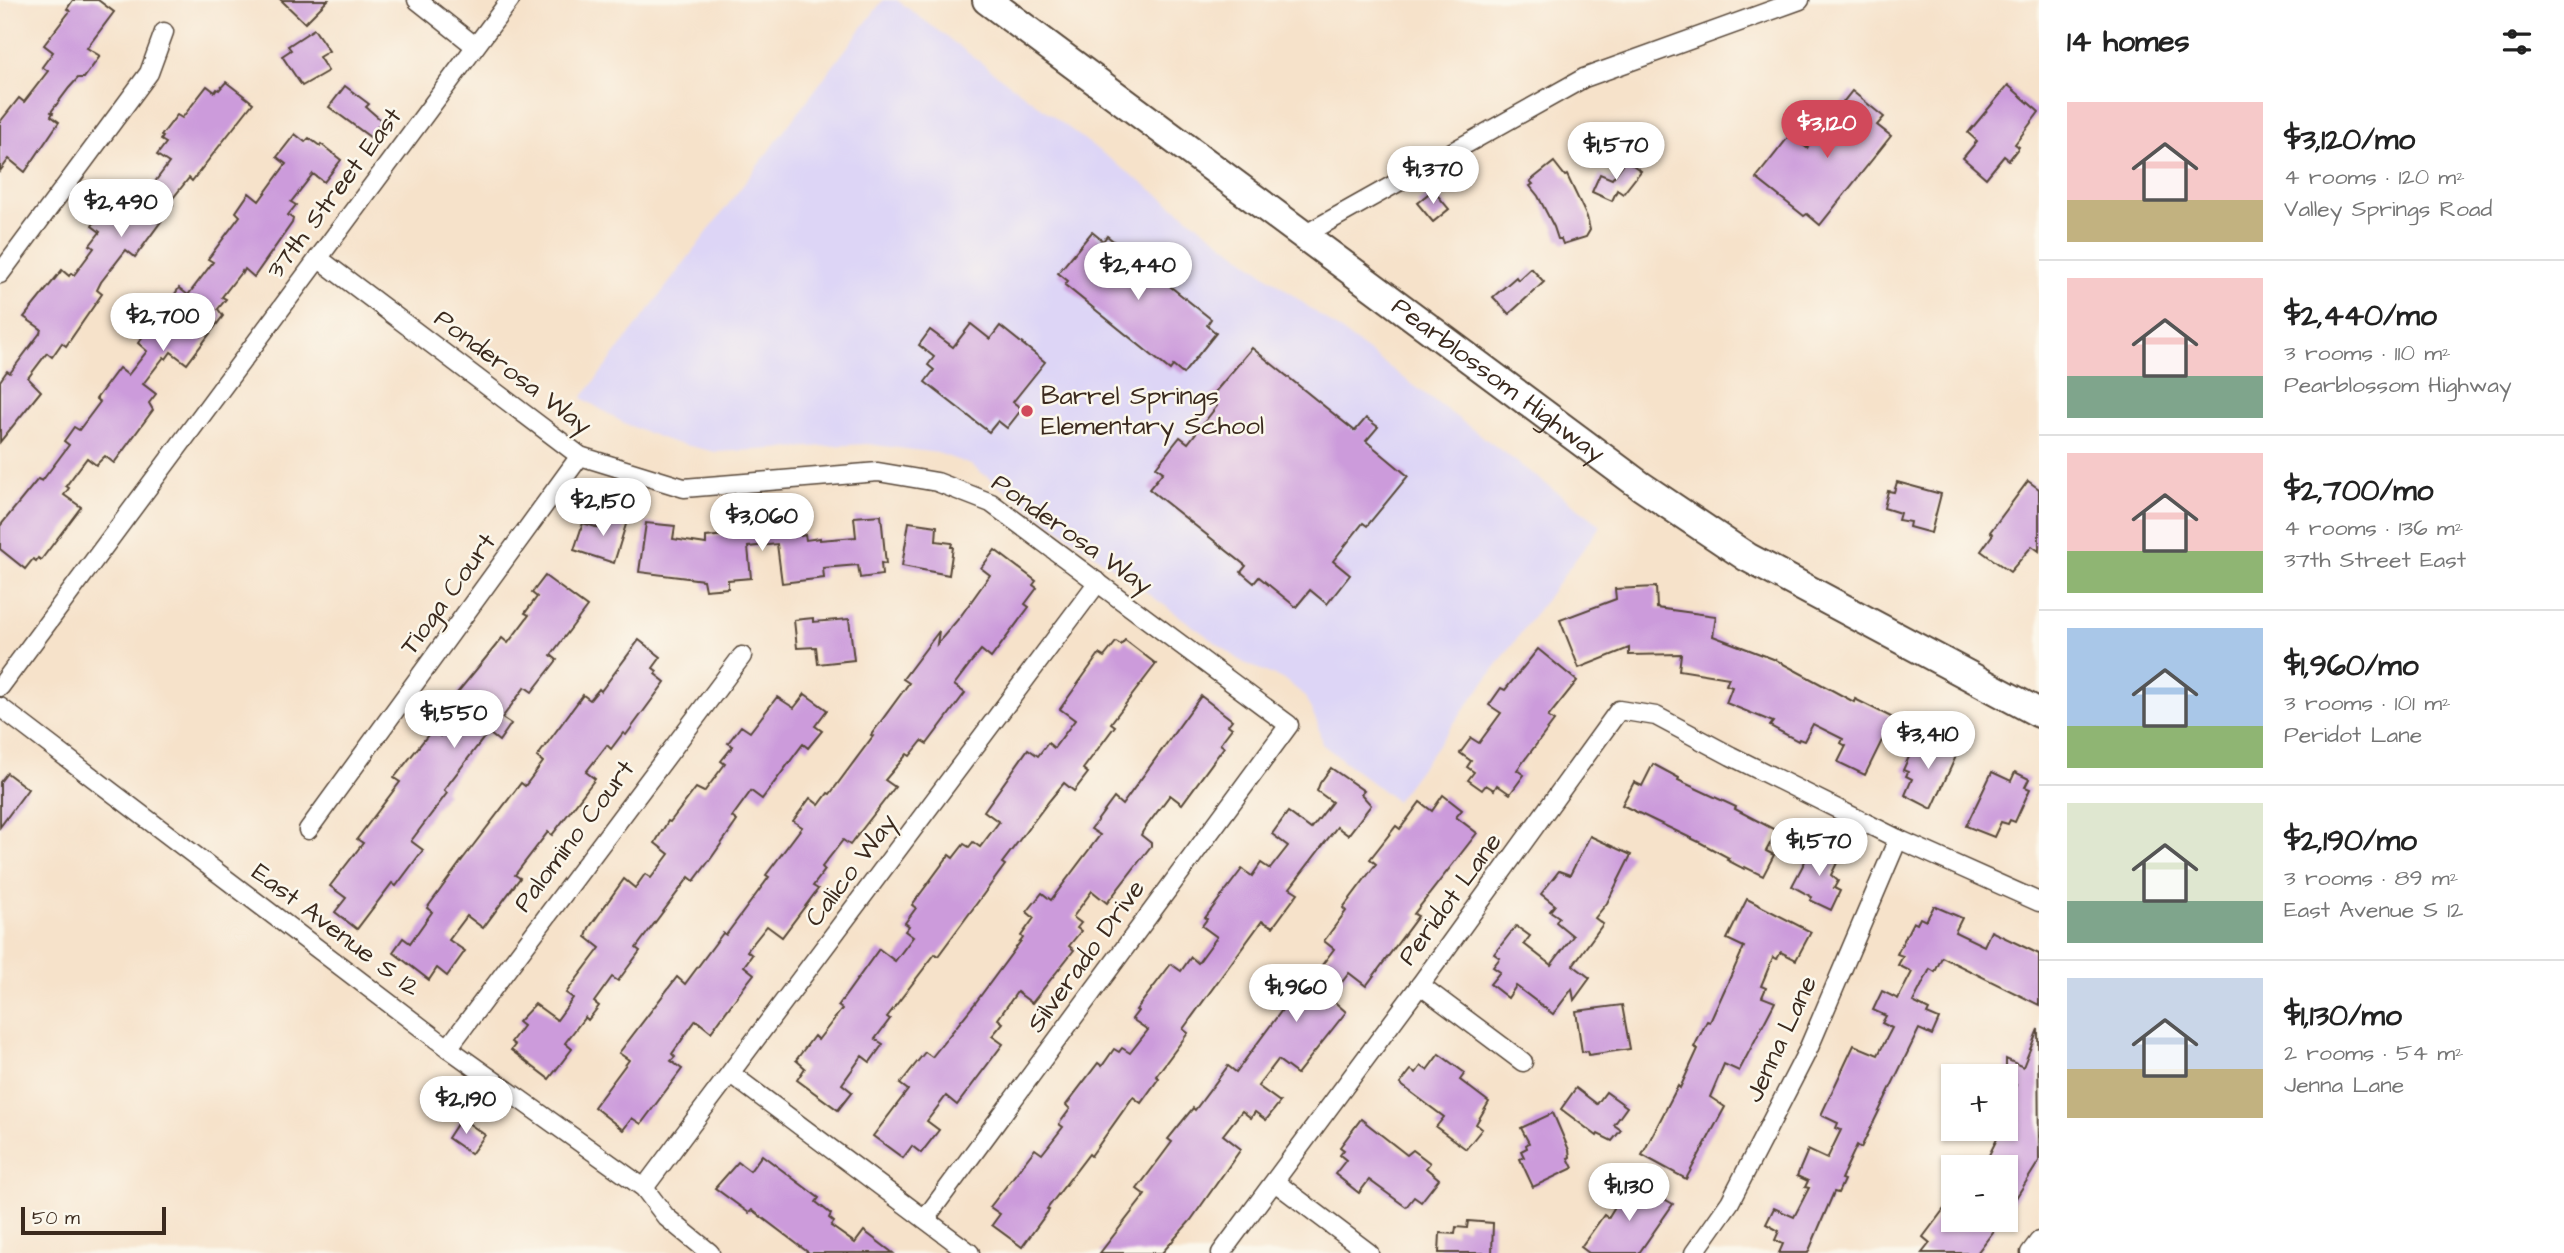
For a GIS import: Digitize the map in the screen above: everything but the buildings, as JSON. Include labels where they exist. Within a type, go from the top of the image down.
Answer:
[{"type":"main road","name":"Pearblossom Highway","points":[[987,0],[1641,486],[1747,558],[2039,713]]},
{"type":"street","points":[[418,0],[475,46]]},
{"type":"street","name":"37th Street East","points":[[0,687],[510,0]]},
{"type":"street","points":[[1304,235],[1584,78],[1800,0]]},
{"type":"street","points":[[0,274],[149,73],[164,32]]},
{"type":"street","name":"Ponderosa Way","points":[[318,258],[580,456],[684,488],[878,472],[937,482],[991,503],[1289,725]]},
{"type":"street","name":"Tioga Court","points":[[307,830],[580,456]]},
{"type":"street","name":"Calico Way","points":[[645,1188],[1098,582]]},
{"type":"street","name":"Palomino Court","points":[[448,1048],[742,656]]},
{"type":"street","name":"East Avenue S 12","points":[[0,707],[448,1048],[645,1188],[666,1217],[710,1253]]},
{"type":"street","name":"Peridot Lane","points":[[1221,1253],[1619,710],[1656,716],[1898,839]]},
{"type":"street","name":"Silverado Drive","points":[[925,1219],[1289,725]]},
{"type":"street","points":[[1898,839],[2037,896]]},
{"type":"street","name":"Jenna Lane","points":[[1694,1253],[1730,1202],[1807,1052],[1898,839]]},
{"type":"street","points":[[1420,985],[1523,1062]]},
{"type":"street","points":[[731,1074],[970,1253]]},
{"type":"street","points":[[1275,1182],[1369,1253]]},
{"type":"street","points":[[2030,1253],[2039,1241]]},
{"type":"shaded area","name":"Barrel Springs Elementary School","points":[[883,0],[897,0],[1601,525],[1396,801],[1322,744],[1317,722],[1304,695],[1285,680],[1244,663],[971,465],[938,453],[867,444],[716,452],[672,442],[627,425],[582,398]]},
{"type":"place","name":"Barrel Springs Elementary School","points":[[1027,411]]}]
